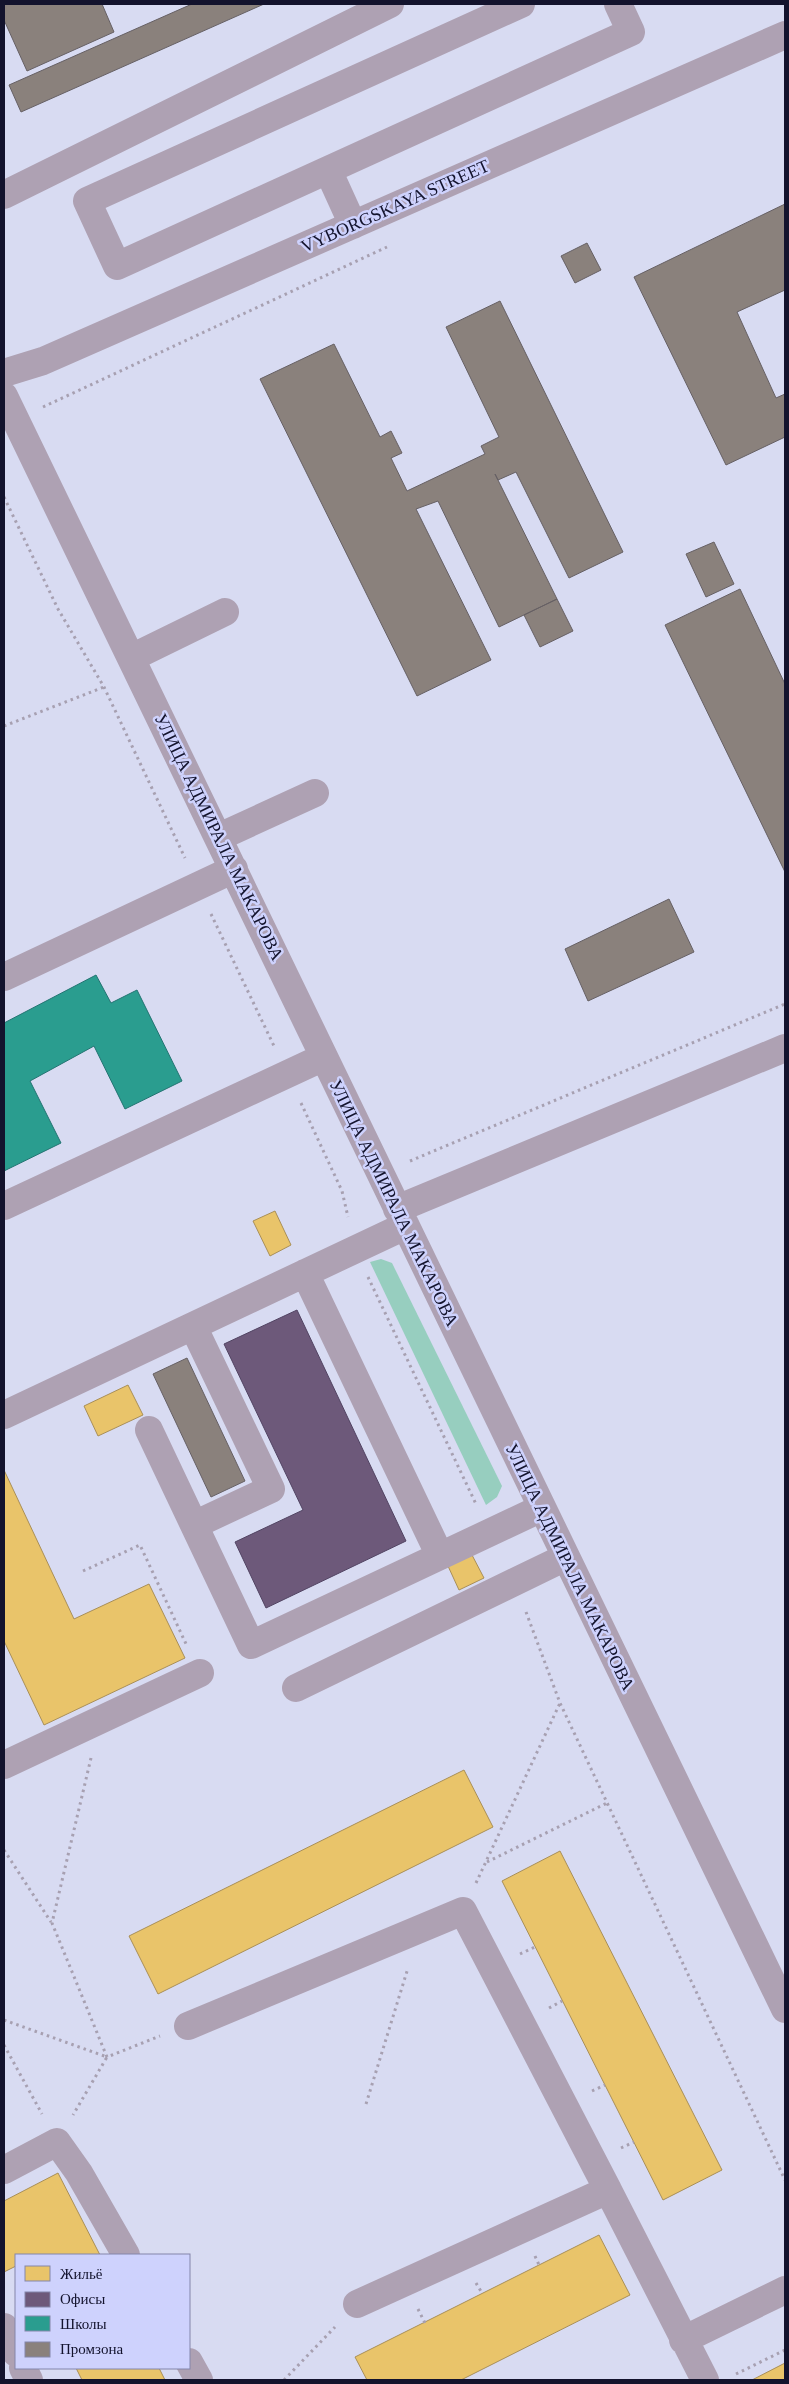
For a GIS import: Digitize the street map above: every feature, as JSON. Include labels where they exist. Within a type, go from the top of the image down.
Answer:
[{"type":"street","points":[[4,195],[390,4]]},
{"type":"street","points":[[520,4],[87,202],[117,266],[631,32],[618,4]]},
{"type":"street","name":"VYBORGSKAYA STREET","points":[[4,373],[43,361],[785,35]]},
{"type":"street","points":[[328,170],[353,225]]},
{"type":"street","name":"УЛИЦА АДМИРАЛА МАКАРОВА","points":[[10,407],[785,2009]]},
{"type":"street","points":[[132,658],[225,612]]},
{"type":"street","points":[[219,837],[315,793]]},
{"type":"street","points":[[4,976],[234,869]]},
{"type":"street","points":[[4,1415],[355,1250],[401,1218],[785,1048]]},
{"type":"street","points":[[4,1206],[324,1057]]},
{"type":"street","points":[[305,1273],[440,1556]]},
{"type":"street","points":[[193,1326],[270,1489],[194,1525]]},
{"type":"street","points":[[149,1430],[251,1645],[542,1508]]},
{"type":"street","points":[[296,1688],[566,1557]]},
{"type":"street","points":[[4,1765],[200,1673]]},
{"type":"street","points":[[188,2026],[463,1911],[705,2380]]},
{"type":"street","points":[[4,2170],[58,2142],[79,2173],[125,2254]]},
{"type":"street","points":[[357,2304],[608,2190]]},
{"type":"street","points":[[683,2340],[785,2290]]},
{"type":"street","points":[[4,2327],[15,2351]]},
{"type":"street","points":[[190,2364],[199,2380]]},
{"type":"path","points":[[10,407],[395,244]]},
{"type":"path","points":[[4,497],[58,609],[104,687],[342,1191],[355,1250],[490,1533]]},
{"type":"path","points":[[4,726],[104,687]]},
{"type":"path","points":[[342,1191],[785,1004]]},
{"type":"path","points":[[83,1571],[140,1545],[200,1673]]},
{"type":"path","points":[[514,1582],[560,1703],[785,2180]]},
{"type":"path","points":[[463,1911],[560,1703]]},
{"type":"path","points":[[52,1923],[101,1719]]},
{"type":"path","points":[[486,1863],[607,1803]]},
{"type":"path","points":[[4,1850],[52,1923],[107,2057]]},
{"type":"path","points":[[366,2104],[420,1929]]},
{"type":"path","points":[[4,2020],[107,2057]]},
{"type":"path","points":[[58,2142],[107,2057],[188,2026]]},
{"type":"path","points":[[4,2045],[58,2142]]},
{"type":"path","points":[[284,2380],[357,2304]]},
{"type":"path","points":[[733,2376],[785,2350]]},
{"type":"green space","points":[[381,1259],[392,1263],[502,1486],[497,1497],[486,1505],[370,1262]]},
{"type":"building: Жильё","points":[[275,1211],[291,1245],[270,1256],[253,1221]]},
{"type":"building: Жильё","points":[[128,1385],[143,1415],[98,1436],[84,1406]]},
{"type":"building: Жильё","points":[[4,1470],[74,1619],[149,1584],[185,1658],[44,1725],[4,1641]]},
{"type":"building: Жильё","points":[[472,1555],[484,1578],[459,1590],[448,1566]]},
{"type":"building: Жильё","points":[[464,1770],[493,1827],[158,1994],[129,1936]]},
{"type":"building: Жильё","points":[[560,1851],[722,2170],[663,2200],[502,1881]]},
{"type":"building: Жильё","points":[[58,2173],[99,2254],[15,2254],[15,2266],[4,2272],[4,2201]]},
{"type":"building: Жильё","points":[[599,2235],[630,2295],[461,2380],[367,2380],[355,2357]]},
{"type":"building: Жильё","points":[[785,2363],[785,2380],[752,2380]]},
{"type":"building: Жильё","points":[[76,2369],[160,2369],[165,2380],[82,2380]]},
{"type":"building: Офисы","points":[[297,1310],[406,1541],[266,1608],[235,1542],[303,1510],[224,1344]]},
{"type":"building: Школы","points":[[96,975],[111,1003],[137,990],[182,1081],[125,1109],[94,1046],[30,1081],[61,1143],[4,1171],[4,1023]]},
{"type":"building: Промзона","points":[[4,4],[102,4],[114,32],[27,71],[4,20]]},
{"type":"building: Промзона","points":[[192,4],[264,4],[21,112],[9,85]]},
{"type":"building: Промзона","points":[[785,204],[785,290],[737,312],[776,398],[785,394],[785,437],[726,465],[634,277]]},
{"type":"building: Промзона","points":[[587,243],[601,270],[575,283],[561,256]]},
{"type":"building: Промзона","points":[[500,301],[623,552],[569,578],[516,472],[498,480],[495,474],[557,599],[499,627],[438,501],[416,509],[491,660],[417,696],[260,379],[334,344],[380,437],[391,431],[402,453],[391,458],[407,491],[485,454],[481,446],[499,437],[446,327]]},
{"type":"building: Промзона","points":[[714,542],[734,584],[706,597],[686,554]]},
{"type":"building: Промзона","points":[[740,589],[785,684],[785,872],[665,625]]},
{"type":"building: Промзона","points":[[557,599],[573,631],[540,647],[524,615]]},
{"type":"building: Промзона","points":[[669,899],[694,952],[588,1001],[565,949]]},
{"type":"building: Промзона","points":[[187,1358],[245,1481],[211,1497],[153,1374]]}]
